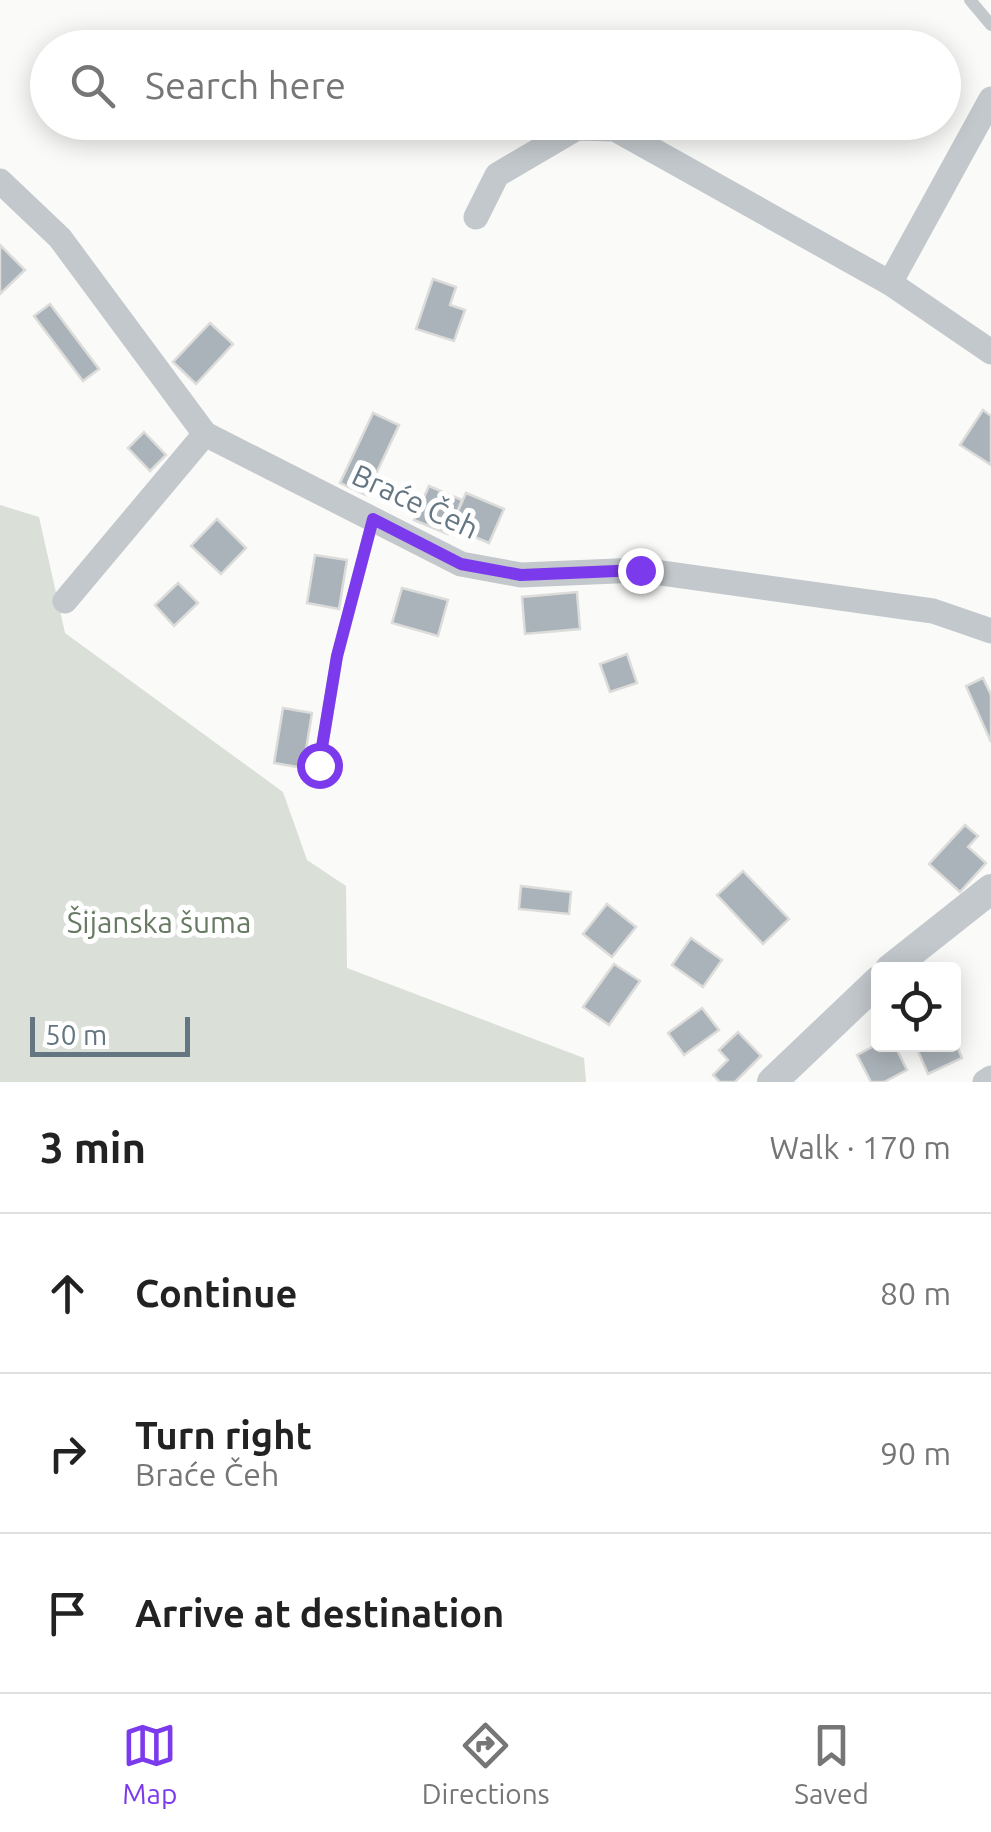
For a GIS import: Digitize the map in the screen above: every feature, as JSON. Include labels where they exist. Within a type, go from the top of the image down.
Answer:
[{"type":"street","points":[[890,284],[991,99]]},
{"type":"street","points":[[476,217],[496,176],[557,140]]},
{"type":"street","points":[[635,140],[890,284],[991,352]]},
{"type":"street","name":"Braće Čeh","points":[[0,181],[60,238],[205,434],[461,564],[521,575],[640,570],[933,611],[991,631]]},
{"type":"street","points":[[64,602],[205,434]]},
{"type":"street","points":[[900,962],[991,889]]},
{"type":"street","points":[[772,1082],[871,988]]},
{"type":"street","points":[[985,1082],[991,1078]]},
{"type":"lane","points":[[970,0],[991,25]]},
{"type":"lane","points":[[319,765],[337,656],[373,519]]},
{"type":"green space","name":"Šijanska šuma","points":[[0,505],[39,517],[65,633],[283,792],[307,860],[346,886],[347,968],[584,1058],[586,1082],[0,1082]]},
{"type":"building","points":[[0,245],[25,270],[0,294]]},
{"type":"building","points":[[433,279],[456,287],[450,305],[465,310],[454,341],[416,329]]},
{"type":"building","points":[[50,304],[99,369],[83,381],[34,316]]},
{"type":"building","points":[[210,323],[233,344],[196,384],[173,362]]},
{"type":"building","points":[[983,410],[991,416],[991,465],[960,445]]},
{"type":"building","points":[[373,413],[399,425],[366,495],[340,483]]},
{"type":"building","points":[[144,432],[166,455],[150,471],[128,448]]},
{"type":"building","points":[[429,486],[462,500],[448,534],[414,520]]},
{"type":"building","points":[[466,493],[504,509],[489,543],[451,527]]},
{"type":"building","points":[[217,519],[246,548],[221,574],[191,546]]},
{"type":"building","points":[[315,555],[347,560],[339,609],[307,603]]},
{"type":"building","points":[[178,583],[198,603],[174,626],[155,605]]},
{"type":"building","points":[[402,588],[448,600],[438,636],[392,623]]},
{"type":"building","points":[[577,592],[580,629],[525,634],[522,597]]},
{"type":"building","points":[[627,654],[637,683],[610,692],[600,664]]},
{"type":"building","points":[[983,678],[991,695],[991,742],[966,686]]},
{"type":"building","points":[[283,708],[312,713],[303,768],[274,763]]},
{"type":"building","points":[[965,825],[978,836],[968,847],[986,863],[960,892],[929,864]]},
{"type":"building","points":[[743,871],[789,919],[763,944],[717,895]]},
{"type":"building","points":[[521,886],[571,892],[569,914],[519,909]]},
{"type":"building","points":[[607,904],[636,927],[612,957],[583,934]]},
{"type":"building","points":[[691,938],[722,960],[703,987],[672,965]]},
{"type":"building","points":[[614,964],[640,981],[609,1025],[583,1007]]},
{"type":"building","points":[[702,1008],[719,1030],[684,1055],[668,1033]]},
{"type":"building","points":[[738,1032],[761,1056],[735,1082],[720,1082],[713,1075],[728,1060],[719,1050]]},
{"type":"building","points":[[871,1048],[871,1052],[898,1052],[907,1070],[884,1082],[871,1082],[857,1055]]},
{"type":"building","points":[[918,1052],[959,1052],[962,1058],[928,1074]]},
{"type":"route","points":[[319,765],[337,656],[373,519],[461,564],[521,575],[640,570]]}]
